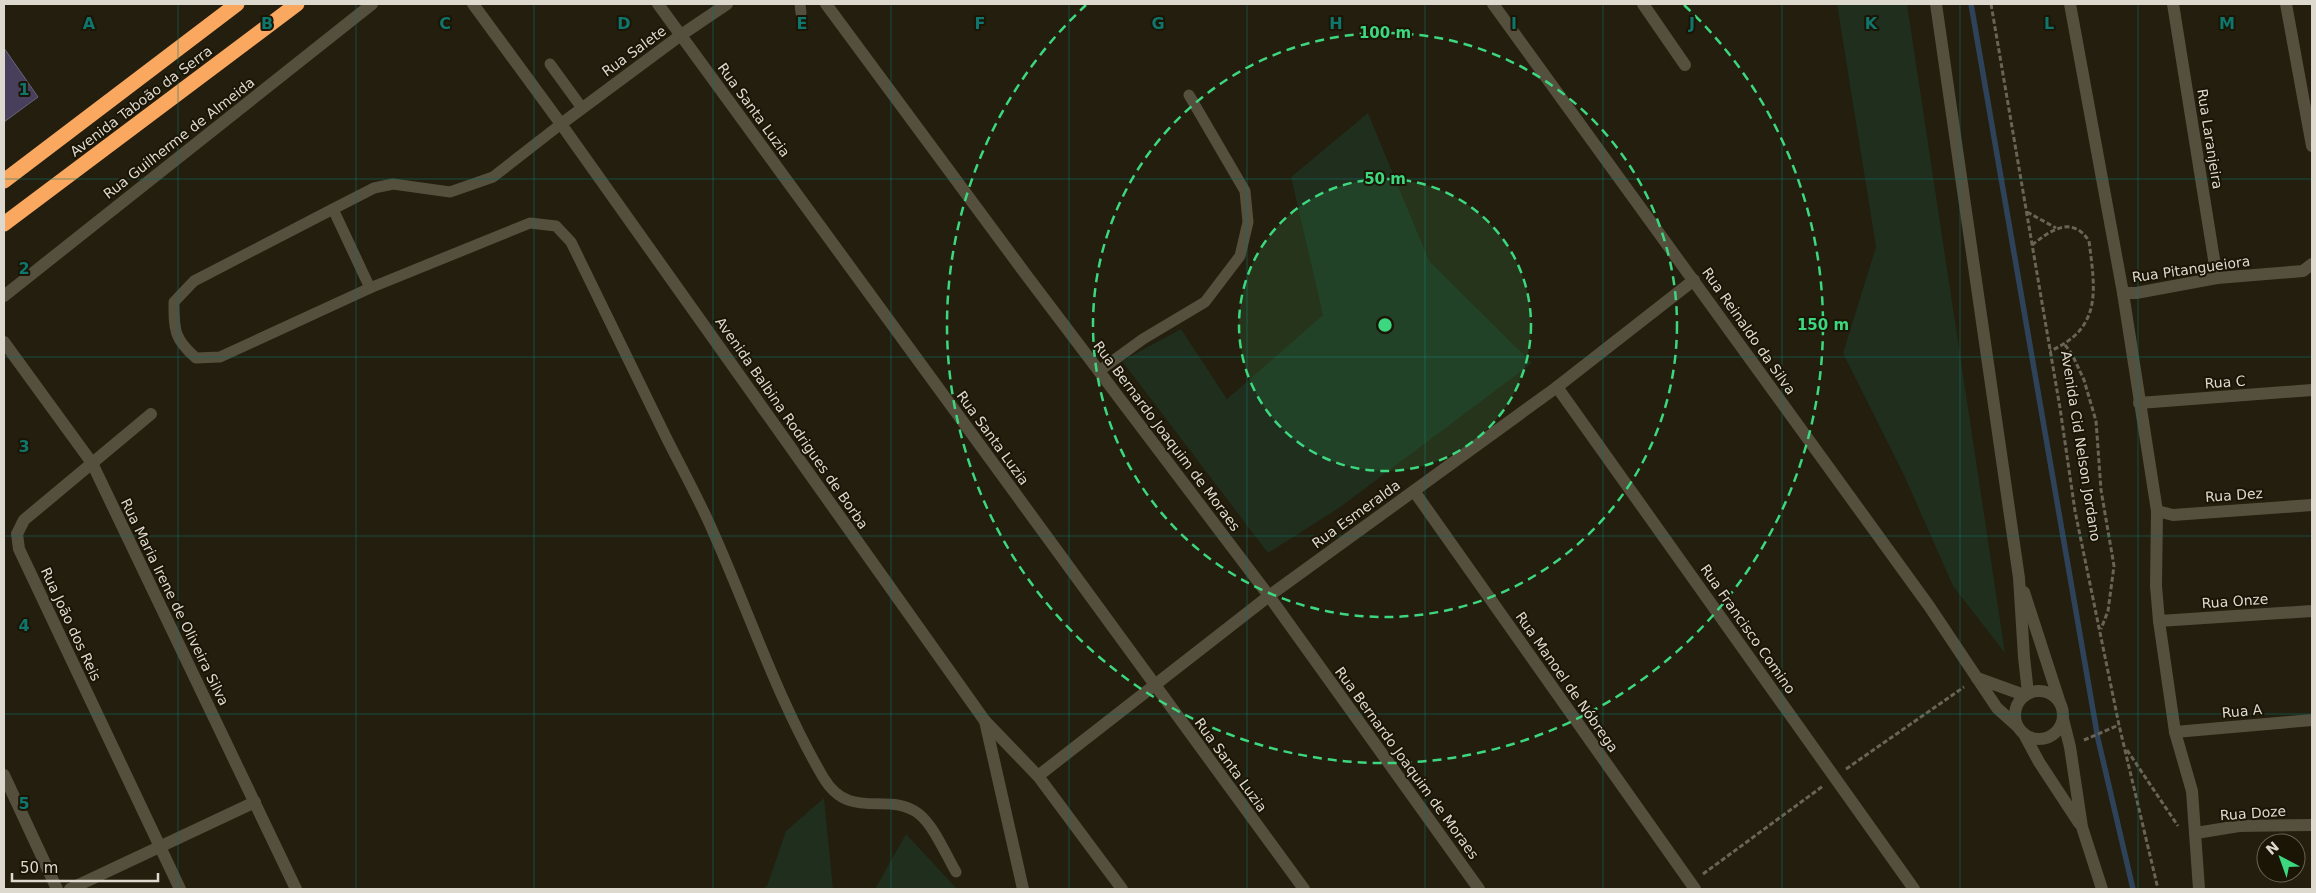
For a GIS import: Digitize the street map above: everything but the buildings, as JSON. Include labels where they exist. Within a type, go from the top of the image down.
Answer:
[{"type":"highway","name":"Avenida Taboão da Serra","points":[[4,181],[237,4]]},
{"type":"highway","name":"Avenida Taboão da Serra","points":[[4,224],[297,4]]},
{"type":"street","name":"Rua Guilherme de Almeida","points":[[4,296],[372,4]]},
{"type":"street","name":"Avenida Balbina Rodrigues de Borba","points":[[473,4],[561,124],[985,721],[1023,889]]},
{"type":"street","name":"Rua Santa Luzia","points":[[658,4],[1304,889]]},
{"type":"street","name":"Rua Salete","points":[[561,124],[681,35],[727,4]]},
{"type":"street","name":"Rua Bernardo Joaquim de Moraes","points":[[826,4],[1269,596],[1479,889]]},
{"type":"street","name":"Rua Reinaldo da Silva","points":[[1493,4],[1929,606],[1997,708],[2017,726]]},
{"type":"street","points":[[1643,4],[1684,65]]},
{"type":"street","points":[[1936,4],[2019,578],[2026,694],[2015,709],[2014,718],[2039,762],[2082,827]]},
{"type":"street","points":[[2070,4],[2122,293]]},
{"type":"street","name":"Rua Laranjeira","points":[[2173,4],[2217,278]]},
{"type":"street","points":[[2286,4],[2312,146]]},
{"type":"street","name":"Rua Pitangueiora","points":[[2200,889],[2192,792],[2175,732],[2159,621],[2156,586],[2157,511],[2122,293],[2136,293],[2217,278],[2302,271],[2312,264]]},
{"type":"street","name":"Rua Esmeralda","points":[[1038,776],[1269,596],[1557,387],[1694,280]]},
{"type":"street","name":"Rua Maria Irene de Oliveira Silva","points":[[4,342],[92,463],[296,889]]},
{"type":"street","name":"Rua Francisco Comino","points":[[1557,387],[1914,889]]},
{"type":"street","name":"Rua C","points":[[2140,403],[2312,390]]},
{"type":"street","name":"Rua João dos Reis","points":[[151,414],[24,520],[17,534],[19,549],[180,889]]},
{"type":"street","name":"Rua Manoel de Nóbrega","points":[[1414,491],[1695,889]]},
{"type":"street","name":"Rua Dez","points":[[2157,511],[2173,515],[2312,505]]},
{"type":"street","points":[[2019,578],[2060,703],[2070,747],[2082,827],[2102,889]]},
{"type":"street","name":"Rua Onze","points":[[2159,621],[2312,611]]},
{"type":"street","points":[[1977,678],[2026,694],[2046,692],[2060,703]]},
{"type":"street","points":[[2025,736],[2041,740],[2049,738],[2060,727],[2063,719]]},
{"type":"street","name":"Rua A","points":[[2175,732],[2312,720]]},
{"type":"street","points":[[985,721],[1038,776],[1122,889]]},
{"type":"street","points":[[4,775],[57,889]]},
{"type":"street","points":[[70,889],[161,848],[255,802]]},
{"type":"street","name":"Rua Doze","points":[[2195,831],[2239,826],[2312,825]]},
{"type":"lane","points":[[550,64],[582,108]]},
{"type":"lane","points":[[1099,371],[1143,338],[1205,302],[1240,256],[1248,222],[1244,191],[1189,95]]},
{"type":"lane","points":[[561,124],[493,177],[450,192],[393,184],[374,188],[194,281],[174,302],[174,324],[181,345],[196,358],[220,357],[370,288],[530,223],[556,226],[571,242],[714,533],[771,674],[823,778],[835,795],[849,801],[886,804],[912,809],[920,814],[929,825],[956,872]]},
{"type":"lane","points":[[333,209],[370,288]]},
{"type":"path","name":"Avenida Cid Nelson Jordano","points":[[1991,4],[2075,511],[2119,725],[2126,747],[2158,889]]},
{"type":"path","points":[[2026,212],[2057,228]]},
{"type":"path","points":[[2032,244],[2057,228],[2066,226],[2077,229],[2089,241],[2095,293],[2088,317],[2082,327],[2065,344],[2050,351]]},
{"type":"path","points":[[2065,344],[2072,354],[2084,380],[2096,421],[2101,490],[2114,566],[2108,611],[2101,631]]},
{"type":"path","points":[[2085,739],[2119,725]]},
{"type":"path","points":[[2126,747],[2179,828],[2182,831],[2195,831]]},
{"type":"green space","points":[[1837,4],[1907,4],[2005,653],[1953,586],[1904,475],[1843,353],[1876,247]]},
{"type":"green space","points":[[1368,113],[1429,261],[1532,363],[1339,508],[1268,553],[1122,361],[1181,329],[1227,399],[1323,315],[1291,177]]},
{"type":"green space","points":[[824,798],[833,889],[761,889],[767,886],[786,831]]},
{"type":"green space","points":[[906,834],[957,889],[875,889]]},
{"type":"waterway","points":[[1971,4],[2098,739],[2133,889]]}]
